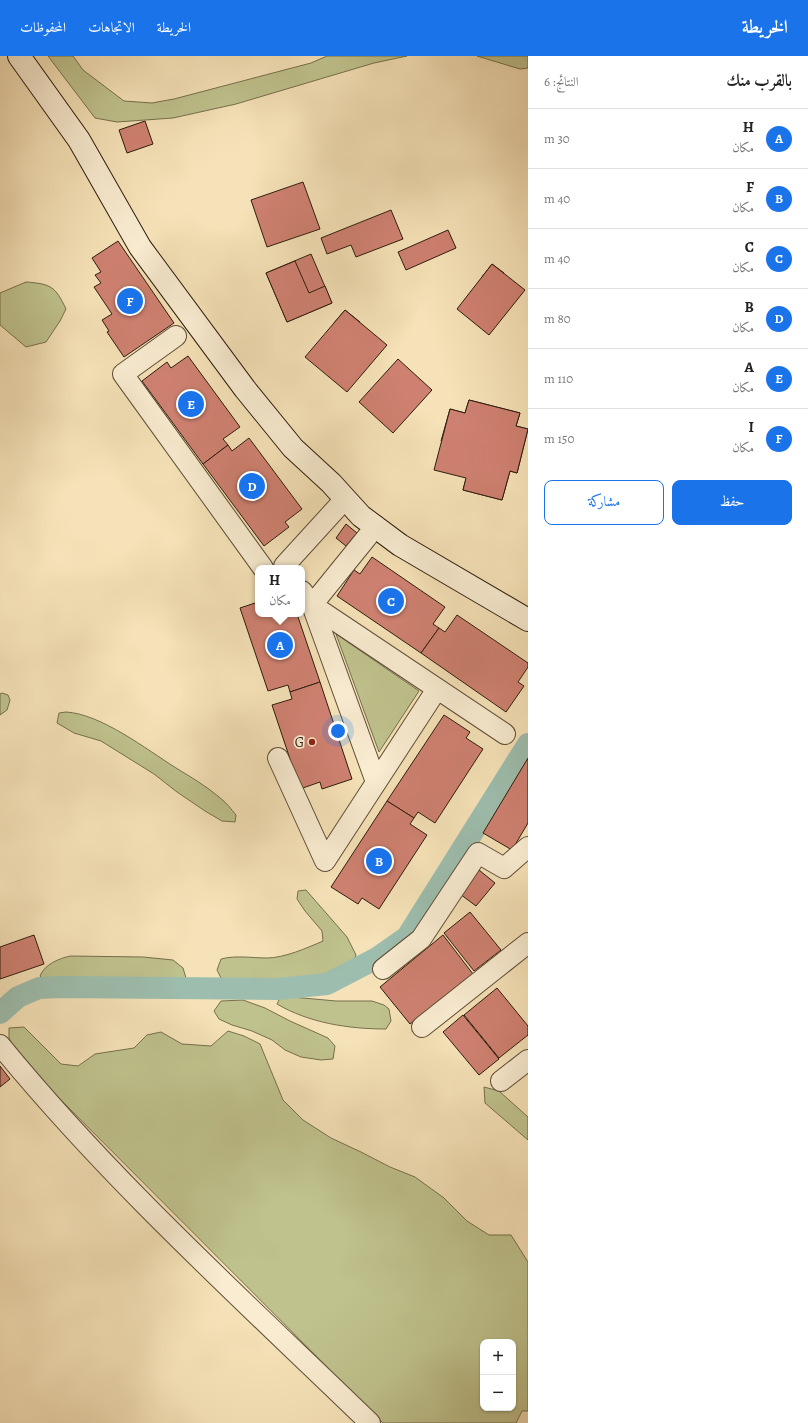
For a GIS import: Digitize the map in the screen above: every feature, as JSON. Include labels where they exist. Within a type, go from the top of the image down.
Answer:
[{"type":"main road","points":[[19,56],[79,140],[140,247],[209,342],[293,448],[331,483],[361,516],[406,548],[528,620]]},
{"type":"street","points":[[176,336],[123,374],[261,565]]},
{"type":"street","points":[[285,565],[345,499]]},
{"type":"street","points":[[307,598],[376,526]]},
{"type":"street","points":[[307,598],[437,690],[505,734]]},
{"type":"street","points":[[307,598],[376,782]]},
{"type":"street","points":[[278,758],[325,860],[437,690]]},
{"type":"street","points":[[384,969],[421,939],[478,852],[504,868],[528,847]]},
{"type":"street","points":[[422,1027],[528,943]]},
{"type":"street","points":[[0,1045],[26,1077],[132,1192],[370,1423]]},
{"type":"street","points":[[501,1081],[528,1060]]},
{"type":"green space","points":[[48,56],[73,56],[83,70],[124,101],[152,103],[174,99],[311,63],[327,56],[407,56],[374,63],[236,104],[173,118],[117,122],[95,118]]},
{"type":"green space","points":[[477,56],[528,56],[528,68],[520,69]]},
{"type":"green space","points":[[26,282],[47,285],[59,295],[66,309],[46,342],[26,347],[0,325],[0,293]]},
{"type":"green space","points":[[336,634],[419,691],[379,752]]},
{"type":"green space","points":[[2,693],[8,695],[10,700],[7,710],[0,715],[0,694]]},
{"type":"green space","points":[[66,712],[80,714],[94,719],[137,742],[222,799],[236,815],[235,822],[222,821],[205,811],[154,774],[101,741],[74,733],[57,723],[59,713]]},
{"type":"green space","points":[[306,890],[347,937],[356,955],[353,963],[338,971],[319,976],[300,977],[282,981],[231,982],[221,978],[217,970],[221,959],[232,957],[274,958],[310,947],[323,941],[322,931],[297,899],[298,891]]},
{"type":"green space","points":[[71,956],[143,957],[173,960],[183,968],[186,978],[180,983],[57,981],[44,980],[40,976],[48,965],[62,958]]},
{"type":"green space","points":[[281,996],[336,1001],[372,1001],[384,1005],[389,1009],[391,1021],[386,1029],[358,1028],[330,1024],[289,1011],[277,1004]]},
{"type":"green space","points":[[243,1000],[265,1008],[328,1038],[335,1046],[333,1059],[321,1060],[301,1057],[285,1050],[272,1040],[219,1019],[214,1011],[221,1001]]},
{"type":"green space","points":[[24,1027],[61,1064],[78,1066],[95,1054],[134,1048],[147,1035],[161,1032],[182,1044],[211,1046],[228,1031],[244,1036],[260,1044],[283,1100],[303,1120],[331,1138],[390,1167],[415,1177],[444,1198],[467,1221],[489,1235],[511,1235],[528,1262],[528,1411],[522,1411],[516,1423],[383,1423],[18,1057],[9,1038],[9,1028]]},
{"type":"green space","points":[[484,1087],[499,1091],[528,1117],[528,1140],[485,1103]]},
{"type":"building","points":[[145,121],[153,144],[127,153],[119,130]]},
{"type":"building","points":[[303,182],[320,229],[267,247],[251,200]]},
{"type":"building","points":[[391,210],[403,239],[356,257],[351,245],[327,254],[321,238]]},
{"type":"building","points":[[448,230],[456,248],[406,270],[398,252]]},
{"type":"building","points":[[118,241],[174,323],[124,357],[107,332],[109,331],[102,320],[112,314],[94,287],[101,283],[95,275],[101,272],[92,258]]},
{"type":"building","points":[[311,254],[332,303],[287,322],[266,273]]},
{"type":"building","points":[[295,261],[309,293],[325,286],[332,303],[287,322],[266,273]]},
{"type":"building","points":[[492,264],[504,273],[494,287],[482,277]]},
{"type":"building","points":[[492,264],[525,290],[489,335],[457,309]]},
{"type":"building","points":[[345,310],[360,322],[349,336],[334,323]]},
{"type":"building","points":[[345,310],[387,345],[347,392],[305,357]]},
{"type":"building","points":[[188,356],[240,427],[223,439],[228,445],[203,464],[142,381],[167,362],[171,368]]},
{"type":"building","points":[[398,359],[432,390],[393,433],[359,402]]},
{"type":"building","points":[[469,400],[520,413],[516,426],[528,429],[517,473],[510,471],[502,500],[463,490],[474,449],[441,441],[450,409],[465,413]]},
{"type":"building","points":[[469,400],[520,413],[516,426],[528,429],[517,473],[510,471],[502,500],[463,490],[466,478],[434,470],[450,409],[465,413]]},
{"type":"building","points":[[249,438],[302,509],[285,522],[289,527],[264,546],[203,464],[228,445],[232,451]]},
{"type":"building","points":[[346,524],[357,533],[346,546],[336,538]]},
{"type":"building","points":[[372,557],[445,607],[433,624],[439,628],[421,653],[337,596],[354,570],[360,574]]},
{"type":"building","points":[[255,603],[255,617],[298,617],[320,682],[290,692],[288,685],[268,691],[240,608]]},
{"type":"building","points":[[457,615],[528,663],[528,667],[518,682],[524,686],[506,712],[421,653],[439,628],[445,632]]},
{"type":"building","name":"G","points":[[320,682],[352,779],[322,789],[320,782],[300,789],[272,705],[292,699],[290,692]]},
{"type":"building","points":[[444,715],[470,732],[466,738],[483,749],[435,823],[418,812],[414,818],[387,801]]},
{"type":"building","points":[[528,758],[528,823],[512,850],[483,833]]},
{"type":"building","points":[[387,801],[414,818],[410,824],[427,835],[379,909],[362,898],[358,904],[331,887]]},
{"type":"building","points":[[479,870],[495,883],[476,906],[460,894]]},
{"type":"building","points":[[470,912],[501,950],[474,971],[444,933]]},
{"type":"building","points":[[34,935],[44,964],[0,979],[0,947]]},
{"type":"building","points":[[443,935],[473,974],[410,1024],[380,987]]},
{"type":"building","points":[[497,988],[528,1026],[528,1035],[499,1058],[464,1015]]},
{"type":"building","points":[[463,1015],[499,1059],[479,1075],[443,1032]]},
{"type":"building","points":[[0,1066],[10,1079],[0,1087]]},
{"type":"waterway","points":[[0,1013],[18,997],[39,988],[278,989],[327,984],[377,958],[407,937],[528,744]]},
{"type":"place","name":"I","points":[[130,301]]},
{"type":"place","name":"A","points":[[191,404]]},
{"type":"place","name":"B","points":[[252,486]]},
{"type":"place","name":"C","points":[[391,601]]},
{"type":"place","name":"H","points":[[280,645]]},
{"type":"place","name":"G","points":[[312,742]]},
{"type":"place","name":"F","points":[[379,861]]}]
